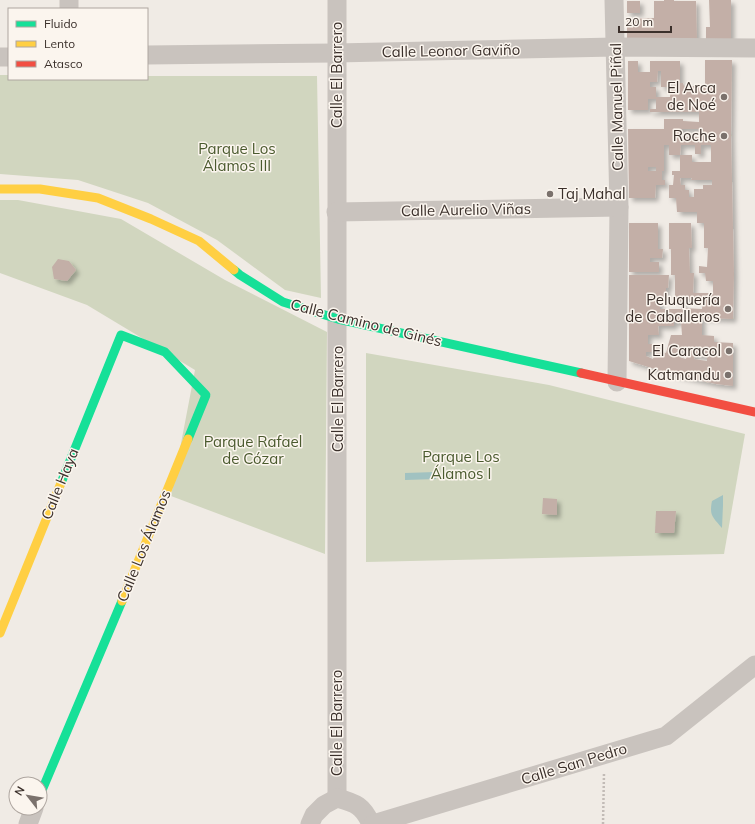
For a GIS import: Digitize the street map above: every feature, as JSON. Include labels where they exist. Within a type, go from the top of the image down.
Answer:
[{"type":"street","name":"Calle El Barrero","points":[[337,0],[337,798]]},
{"type":"street","name":"Calle Manuel Piñal","points":[[614,0],[619,207],[618,382]]},
{"type":"street","name":"Calle Leonor Gaviño","points":[[148,55],[336,53],[615,47],[755,48]]},
{"type":"street","name":"Calle Camino de Ginés","points":[[0,189],[40,189],[98,198],[145,216],[199,241],[240,275],[283,302],[338,319],[755,412]]},
{"type":"street","name":"Calle Aurelio Viñas","points":[[336,212],[619,207]]},
{"type":"street","name":"Calle Haya","points":[[0,633],[121,335]]},
{"type":"street","name":"Calle Los Álamos","points":[[48,776],[101,652],[206,395],[165,352],[121,335]]},
{"type":"street","name":"Calle San Pedro","points":[[372,824],[666,736],[755,665]]},
{"type":"street","points":[[310,824],[314,815],[324,805],[337,798],[350,801],[360,806],[367,814],[372,824]]},
{"type":"path","points":[[603,824],[604,782]]},
{"type":"green space","name":"Parque Los Álamos III","points":[[0,75],[8,75],[8,80],[148,80],[148,76],[317,76],[321,298],[285,290],[217,240],[148,203],[78,180],[0,174]]},
{"type":"green space","name":"Parque Rafael de Cózar","points":[[0,200],[18,200],[121,219],[225,280],[327,332],[325,554],[171,496],[195,370],[87,305],[0,273]]},
{"type":"green space","name":"Parque Los Álamos I","points":[[366,353],[549,385],[745,434],[724,554],[366,562]]},
{"type":"water","points":[[436,472],[436,479],[405,480],[405,473]]},
{"type":"water","points":[[723,495],[722,528],[712,516],[711,510],[712,501]]},
{"type":"building","points":[[709,0],[731,0],[731,39],[706,39],[706,27],[710,27]]},
{"type":"building","points":[[627,1],[640,1],[640,13],[627,13]]},
{"type":"building","points":[[654,1],[696,1],[697,39],[627,41],[627,19],[654,18]]},
{"type":"building","points":[[705,60],[732,60],[731,135],[734,274],[733,319],[702,318],[702,335],[714,336],[714,342],[733,343],[733,386],[674,375],[629,361],[629,275],[669,275],[668,288],[666,288],[666,299],[650,299],[650,301],[660,301],[660,309],[681,309],[681,301],[675,300],[675,275],[671,275],[669,223],[691,223],[692,248],[689,248],[690,273],[694,273],[693,293],[713,293],[713,281],[706,281],[705,273],[699,273],[699,266],[707,267],[708,248],[704,248],[704,223],[697,223],[697,212],[677,212],[676,198],[669,198],[669,185],[673,185],[674,175],[672,175],[672,171],[680,171],[680,155],[669,155],[669,145],[664,145],[664,171],[662,171],[662,180],[665,180],[665,185],[656,185],[655,198],[629,198],[628,129],[664,129],[664,119],[683,119],[683,121],[699,122],[699,112],[650,112],[650,109],[656,109],[656,99],[648,99],[648,110],[628,110],[628,61],[638,61],[638,72],[650,72],[650,61],[680,61],[680,83],[683,83],[684,86],[705,86]],"holes":[[[658,71],[661,71],[661,87],[669,87],[669,80],[674,80],[674,86],[671,87],[670,97],[656,97],[656,87],[650,87],[650,82],[657,82]],[[682,129],[702,129],[702,137],[681,137]],[[681,145],[695,145],[695,154],[701,154],[701,145],[711,145],[711,162],[692,162],[692,155],[680,155]],[[648,167],[656,167],[656,171],[648,171]],[[680,178],[692,178],[691,180],[712,180],[712,185],[703,185],[703,189],[694,189],[694,197],[689,197],[689,190],[685,190],[685,185],[681,185]],[[684,299],[703,299],[702,309],[684,308]],[[674,322],[681,322],[682,335],[671,335],[666,353],[658,350],[659,346],[657,346],[657,344],[648,344],[648,335],[659,335],[658,326],[674,326]],[[680,348],[688,350],[686,359],[679,357]],[[646,352],[655,352],[653,359],[646,356]],[[695,355],[707,357],[707,361],[694,359]]]},
{"type":"building","points":[[629,223],[658,223],[658,249],[663,249],[662,258],[650,258],[650,262],[659,262],[659,272],[629,272]]},
{"type":"building","points":[[58,259],[69,261],[76,270],[67,281],[54,279],[52,267]]},
{"type":"building","points":[[543,498],[557,499],[557,515],[542,514]]},
{"type":"building","points":[[656,511],[676,511],[674,533],[655,533]]},
{"type":"traffic: fast","points":[[234,270],[283,302],[338,319],[581,373]]},
{"type":"traffic: fast","points":[[61,483],[121,335],[165,352],[206,395],[188,439]]},
{"type":"traffic: fast","points":[[48,776],[122,601]]},
{"type":"traffic: slow","points":[[0,189],[40,189],[98,198],[151,219],[199,241],[234,270]]},
{"type":"traffic: slow","points":[[122,601],[188,439]]},
{"type":"traffic: slow","points":[[0,633],[61,483]]},
{"type":"traffic: jam","points":[[581,373],[755,412]]},
{"type":"place","name":"El Arca de Noé","points":[[724,97]]},
{"type":"place","name":"Roche","points":[[724,136]]},
{"type":"place","name":"Taj Mahal","points":[[550,194]]},
{"type":"place","name":"Peluquería de Caballeros","points":[[728,309]]},
{"type":"place","name":"El Caracol","points":[[729,351]]},
{"type":"place","name":"Katmandu","points":[[728,375]]}]
